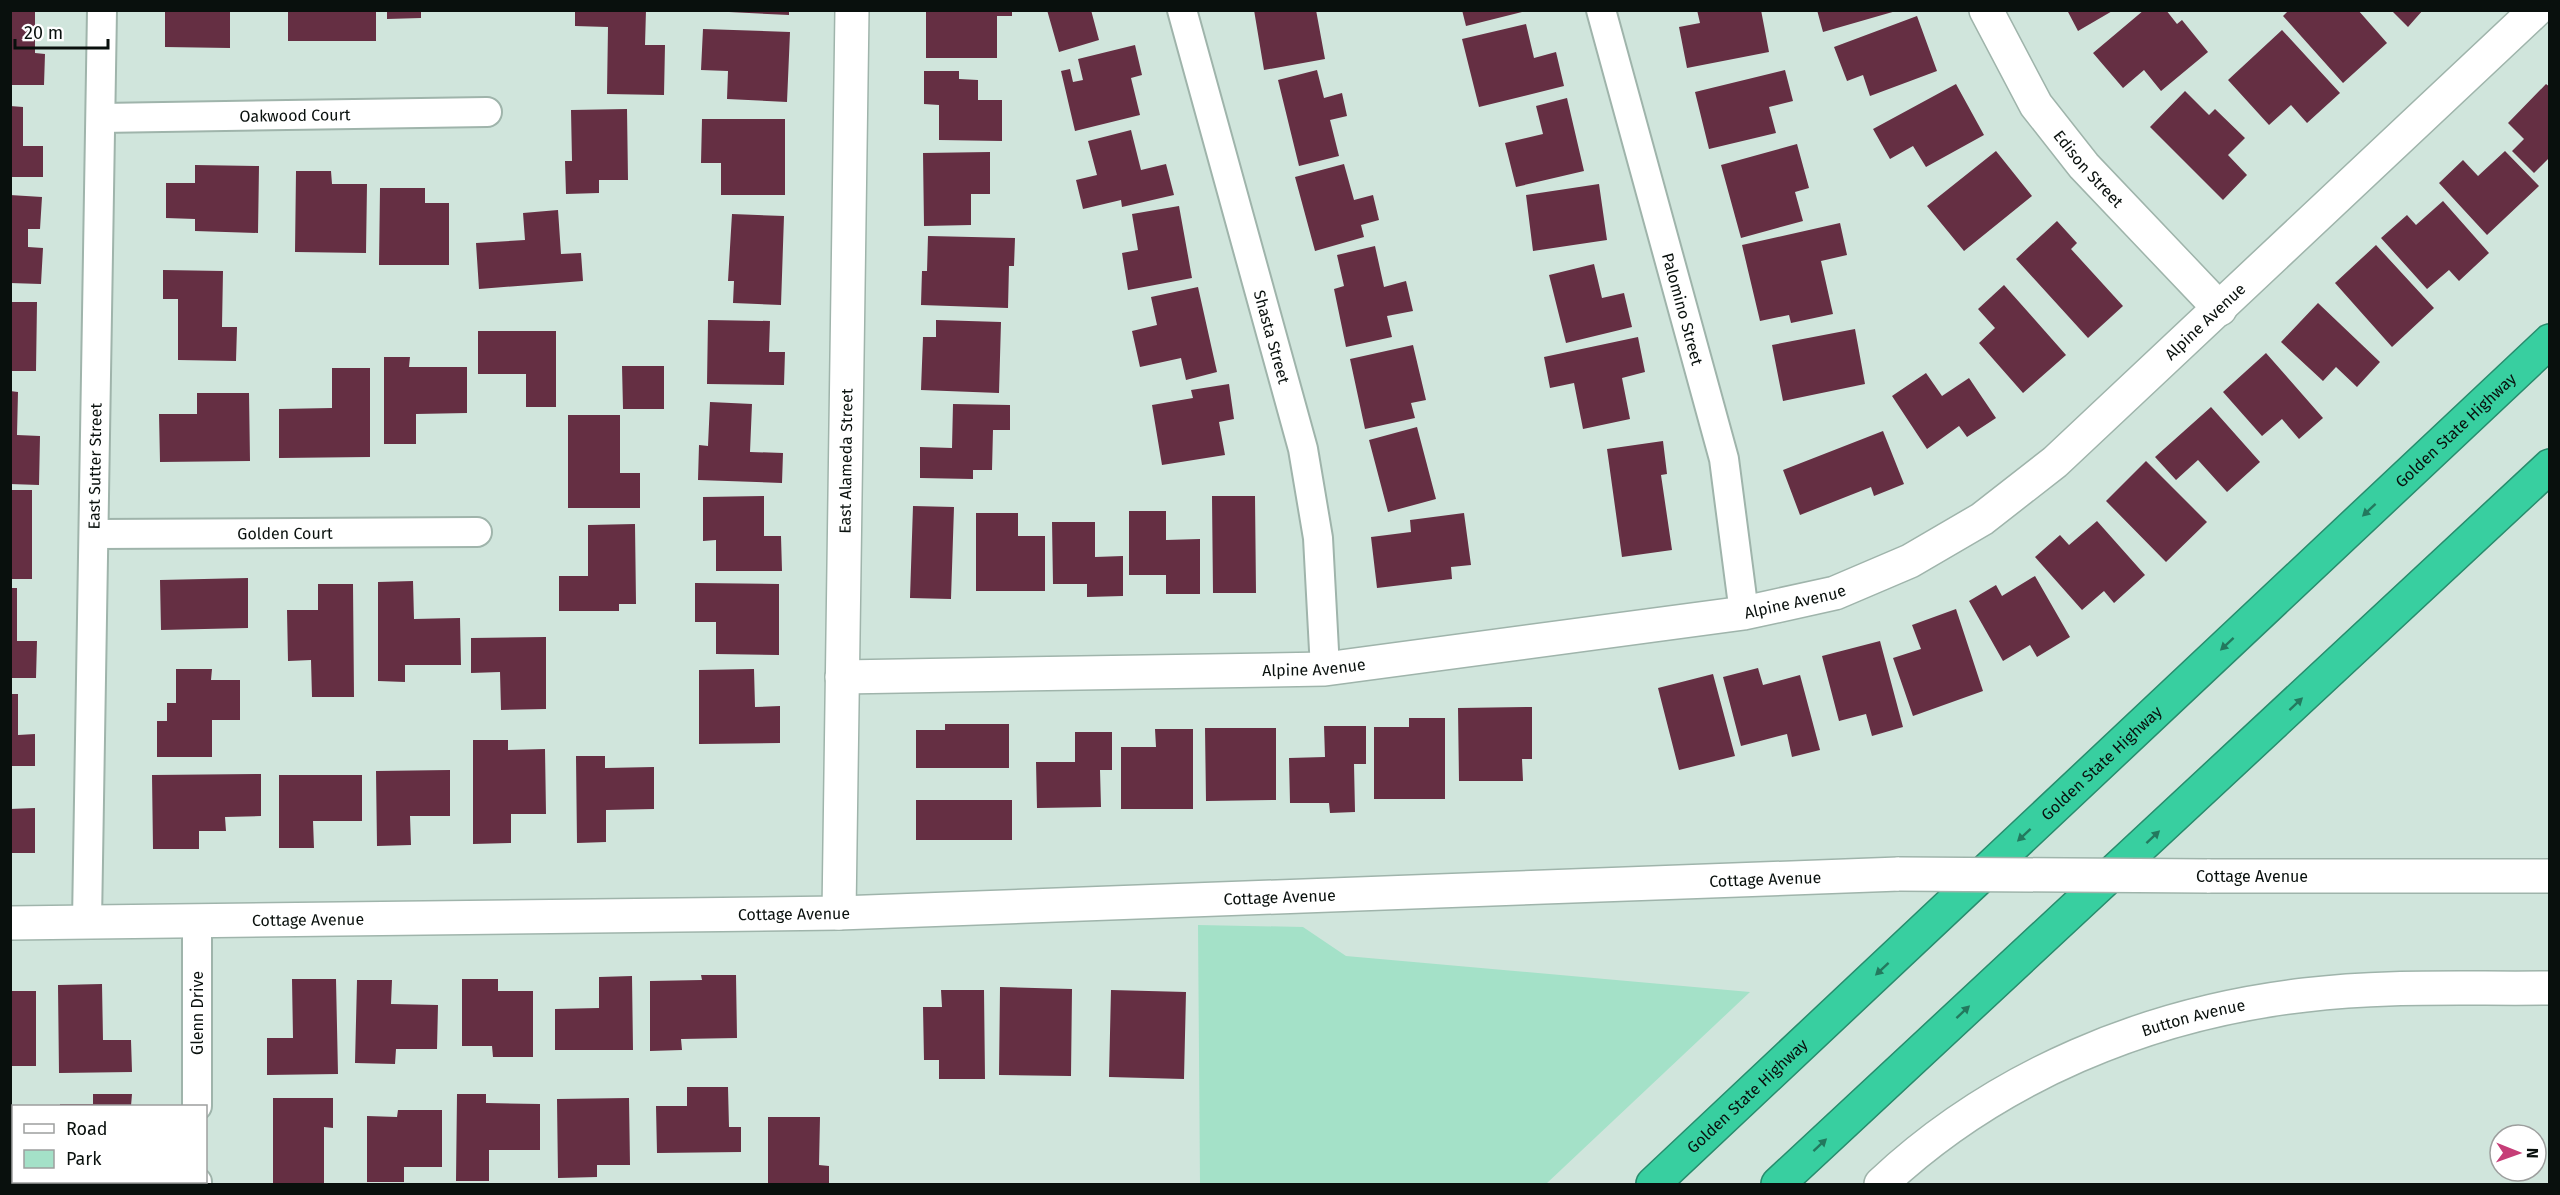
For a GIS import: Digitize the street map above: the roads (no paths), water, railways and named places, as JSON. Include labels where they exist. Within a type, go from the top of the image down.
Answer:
[{"type":"highway","name":"Golden State Highway","points":[[1653,1185],[2550,341]]},
{"type":"highway","points":[[1778,1185],[2550,466]]},
{"type":"street","name":"East Sutter Street","points":[[87,922],[102,10]]},
{"type":"street","name":"East Alameda Street","points":[[839,913],[852,10]]},
{"type":"street","name":"Shasta Street","points":[[1182,10],[1303,449],[1318,538],[1325,669]]},
{"type":"street","name":"Palomino Street","points":[[1601,10],[1724,459],[1744,613]]},
{"type":"street","name":"Edison Street","points":[[1986,10],[2036,105],[2084,166],[2220,309]]},
{"type":"street","name":"Alpine Avenue","points":[[842,677],[1325,669],[1744,613],[1835,593],[1911,561],[1982,519],[2055,462],[2536,10]]},
{"type":"street","name":"Oakwood Court","points":[[101,118],[487,112]]},
{"type":"street","name":"Golden Court","points":[[95,534],[477,532]]},
{"type":"street","name":"Cottage Avenue","points":[[10,923],[839,913],[1899,874],[2550,876]]},
{"type":"street","name":"Glenn Drive","points":[[196,919],[197,1105]]},
{"type":"street","name":"Button Avenue","points":[[1881,1185],[1946,1129],[2055,1065],[2142,1029],[2235,1006],[2305,995],[2385,990],[2550,988]]}]
